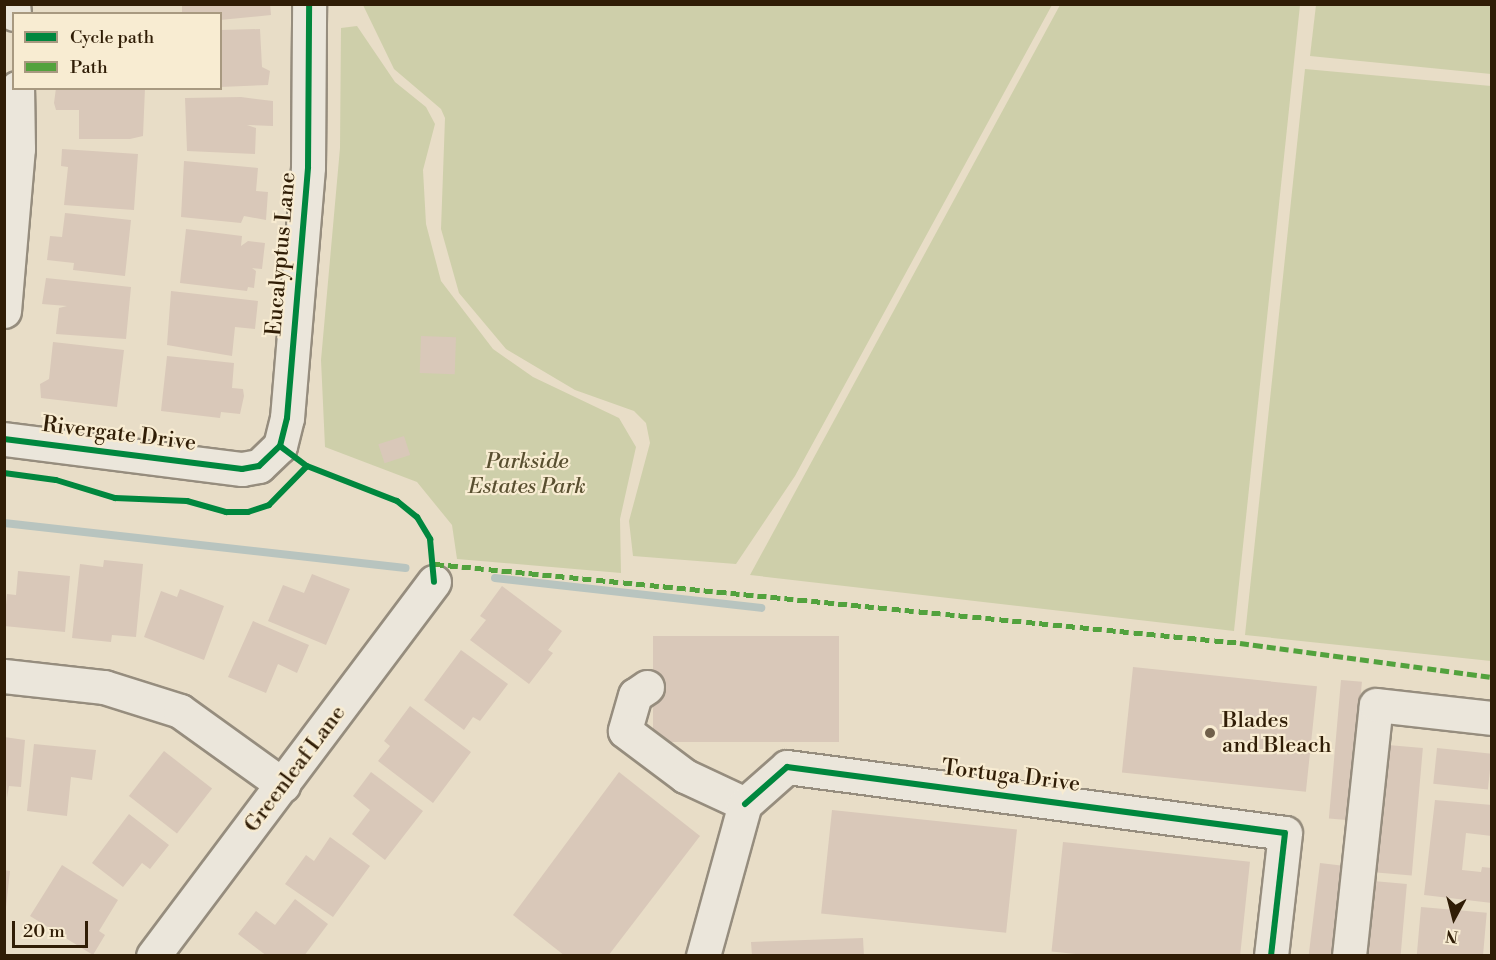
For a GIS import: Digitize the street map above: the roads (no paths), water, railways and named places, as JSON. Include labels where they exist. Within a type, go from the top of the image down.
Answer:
[{"type":"street","name":"Eucalyptus Lane","points":[[228,468],[250,469],[270,459],[280,446],[287,418],[308,167],[309,4]]},
{"type":"street","points":[[4,311],[18,149],[17,90]]},
{"type":"street","name":"Rivergate Drive","points":[[4,439],[228,468]]},
{"type":"street","name":"Greenleaf Lane","points":[[153,956],[434,582]]},
{"type":"street","points":[[4,676],[104,687],[180,711],[283,785]]},
{"type":"street","points":[[647,687],[635,694],[625,730],[685,776],[745,804],[703,956]]},
{"type":"street","points":[[1349,956],[1376,705],[1491,718]]},
{"type":"street","name":"Tortuga Drive","points":[[745,804],[787,767],[1285,833],[1271,956]]},
{"type":"waterway","points":[[4,523],[405,568]]},
{"type":"waterway","points":[[495,578],[761,608]]},
{"type":"place","name":"Blades and Bleach","points":[[1210,733]]},
{"type":"park label","name":"Parkside Estates Park","points":[[527,474]]}]
